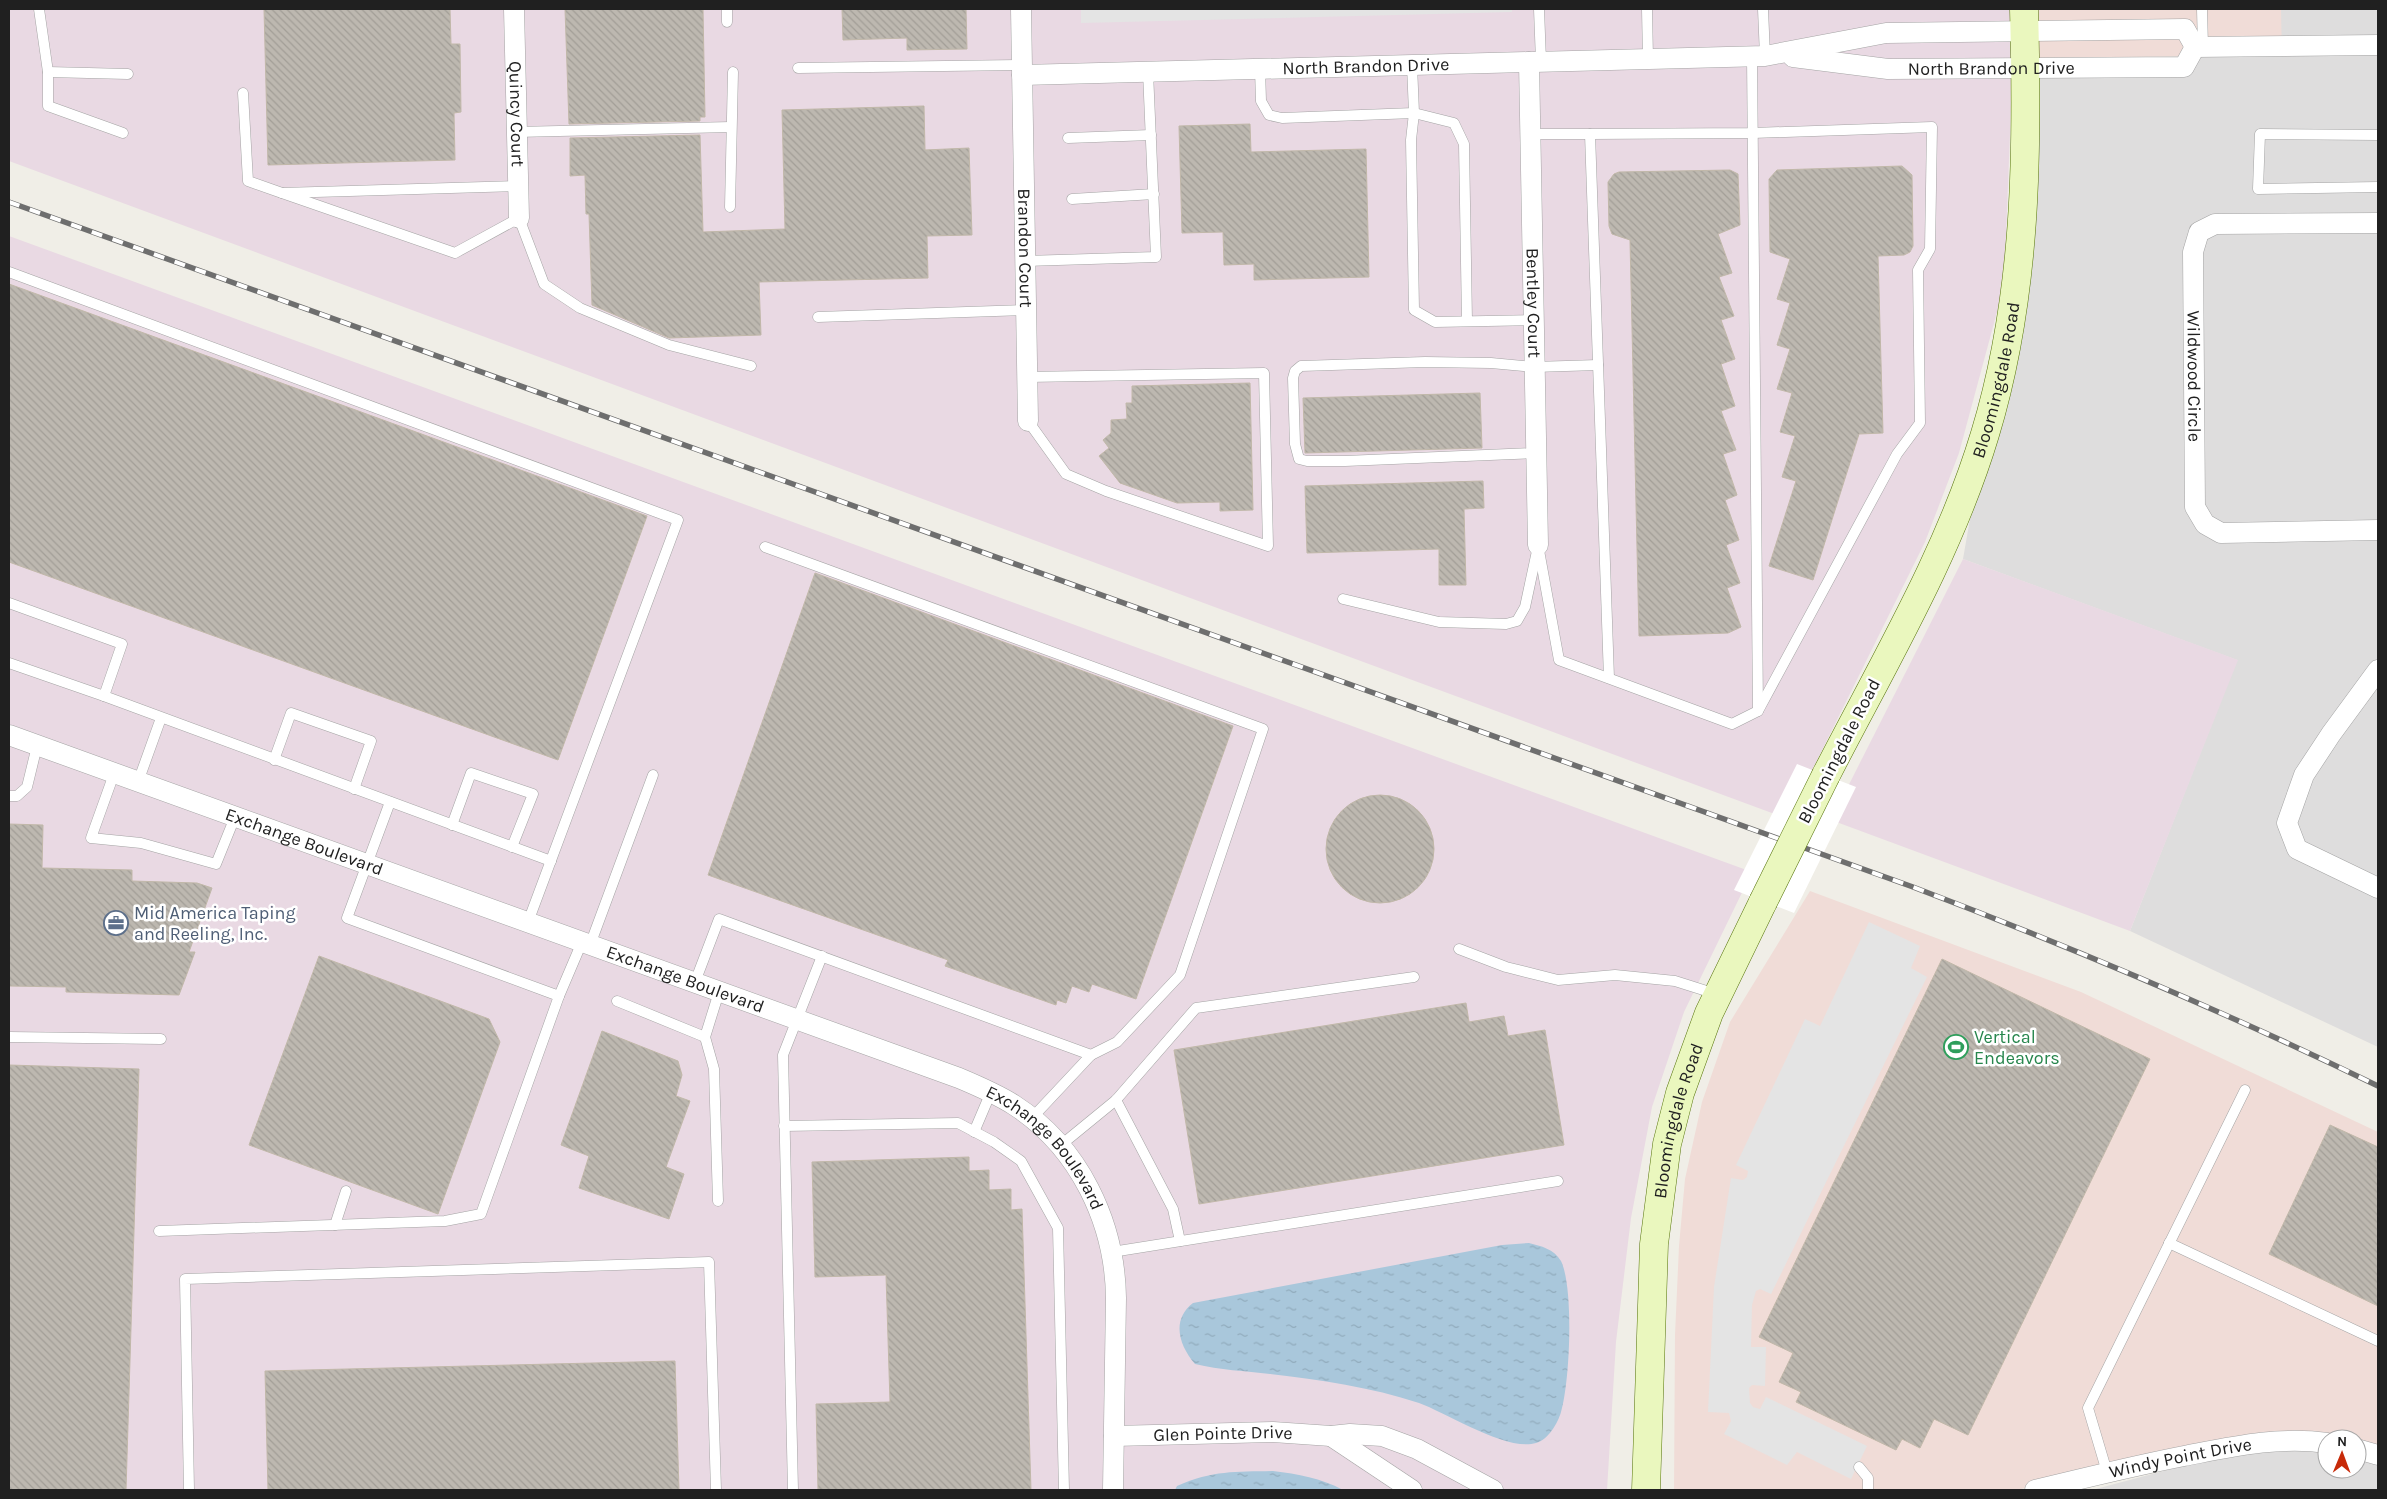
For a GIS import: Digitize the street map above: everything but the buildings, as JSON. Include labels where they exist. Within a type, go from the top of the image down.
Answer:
[{"type":"main road","name":"Bloomingdale Road","points":[[1646,1490],[1654,1253],[1662,1167],[1680,1093],[1717,994],[1951,526],[1985,435],[2005,348],[2022,238],[2025,187],[2024,19]]},
{"type":"street","name":"Quincy Court","points":[[514,9],[519,218]]},
{"type":"street","points":[[1021,9],[1022,70]]},
{"type":"street","name":"North Brandon Drive","points":[[1022,70],[1148,72],[1764,55],[1886,34],[2024,19],[2184,29],[2199,47],[2184,68],[1888,69],[1764,55]]},
{"type":"street","points":[[2199,47],[2378,45]]},
{"type":"street","name":"Bentley Court","points":[[1535,62],[1530,134],[1538,545]]},
{"type":"street","name":"Brandon Court","points":[[1022,70],[1028,421]]},
{"type":"street","name":"Wildwood Circle","points":[[2378,223],[2215,224],[2199,232],[2193,252],[2193,262],[2194,507],[2205,524],[2221,533],[2378,530]]},
{"type":"street","points":[[2378,670],[2330,734],[2304,775],[2288,823],[2297,849],[2378,888]]},
{"type":"street","name":"Exchange Boulevard","points":[[9,736],[959,1078],[991,1092],[1016,1106],[1061,1146],[1091,1191],[1108,1232],[1116,1272],[1113,1490]]},
{"type":"street","name":"Glen Pointe Drive","points":[[1114,1436],[1273,1432],[1331,1436],[1382,1436],[1417,1449],[1493,1490]]},
{"type":"street","name":"Glen Pointe Drive","points":[[1331,1436],[1412,1490]]},
{"type":"street","name":"Windy Point Drive","points":[[2035,1490],[2107,1472],[2235,1446],[2274,1440],[2317,1442]]},
{"type":"lane","points":[[39,9],[48,72],[48,106],[123,133]]},
{"type":"lane","points":[[727,9],[727,22]]},
{"type":"lane","points":[[1535,62],[1539,9]]},
{"type":"lane","points":[[1647,9],[1648,59]]},
{"type":"lane","points":[[1758,711],[1753,133],[1764,55],[1763,9]]},
{"type":"lane","points":[[2199,47],[2202,9]]},
{"type":"lane","points":[[1412,65],[1414,114],[1411,140],[1414,310],[1435,322],[1533,320]]},
{"type":"lane","points":[[798,68],[1022,70]]},
{"type":"lane","points":[[1260,69],[1261,101],[1268,115],[1282,118],[1414,114],[1454,123],[1464,144],[1467,321]]},
{"type":"lane","points":[[48,72],[128,74]]},
{"type":"lane","points":[[730,206],[733,72]]},
{"type":"lane","points":[[1025,261],[1156,257],[1148,72]]},
{"type":"lane","points":[[243,93],[248,181],[455,253],[519,218],[544,284],[580,308],[670,345],[751,366]]},
{"type":"lane","points":[[516,132],[731,127]]},
{"type":"lane","points":[[1530,134],[1753,133],[1932,127],[1930,250],[1918,270],[1920,424],[1897,454],[1758,711],[1732,724],[1559,660],[1538,545]]},
{"type":"lane","points":[[1590,134],[1609,678]]},
{"type":"lane","points":[[2378,135],[2260,134],[2258,189],[2378,187]]},
{"type":"lane","points":[[1068,138],[1151,135]]},
{"type":"lane","points":[[282,193],[517,186]]},
{"type":"lane","points":[[1072,199],[1154,194]]},
{"type":"lane","points":[[9,272],[678,520],[528,922]]},
{"type":"lane","points":[[818,317],[1026,310]]},
{"type":"lane","points":[[1535,453],[1307,461],[1299,459],[1293,404],[1293,378],[1295,370],[1301,366],[1434,362],[1490,363],[1534,367],[1598,364]]},
{"type":"lane","points":[[1026,378],[1264,373],[1268,546],[1106,491],[1066,474],[1028,421]]},
{"type":"lane","points":[[1343,598],[1439,622],[1506,624],[1517,621],[1525,607],[1538,545]]},
{"type":"lane","points":[[765,547],[1263,729],[1180,975],[1117,1042],[1091,1055],[1031,1119]]},
{"type":"lane","points":[[9,603],[122,644],[104,696]]},
{"type":"lane","points":[[9,663],[104,696],[551,861]]},
{"type":"lane","points":[[274,760],[292,713],[371,742],[354,789]]},
{"type":"lane","points":[[138,782],[161,718]]},
{"type":"lane","points":[[9,796],[17,796],[27,787],[37,746]]},
{"type":"lane","points":[[452,825],[471,773],[533,794],[512,847]]},
{"type":"lane","points":[[114,774],[91,838],[141,843],[216,864],[235,817]]},
{"type":"lane","points":[[159,1230],[445,1221],[481,1214],[559,996],[586,943],[653,776]]},
{"type":"lane","points":[[390,802],[346,918],[559,996]]},
{"type":"lane","points":[[694,982],[719,918],[1091,1055]]},
{"type":"lane","points":[[1459,949],[1506,967],[1558,980],[1615,974],[1675,981],[1717,994]]},
{"type":"lane","points":[[793,1490],[783,1055],[795,1019],[822,956]]},
{"type":"lane","points":[[1061,1146],[1116,1100],[1196,1008],[1414,978]]},
{"type":"lane","points":[[718,1201],[714,1069],[705,1036],[720,992]]},
{"type":"lane","points":[[617,1001],[705,1036]]},
{"type":"lane","points":[[9,1038],[161,1039]]},
{"type":"lane","points":[[2107,1472],[2088,1408],[2245,1090]]},
{"type":"lane","points":[[974,1132],[991,1092]]},
{"type":"lane","points":[[1116,1100],[1173,1210],[1180,1241]]},
{"type":"lane","points":[[784,1126],[958,1123],[1021,1161],[1058,1228],[1064,1490]]},
{"type":"lane","points":[[1112,1252],[1558,1181]]},
{"type":"lane","points":[[335,1225],[346,1191]]},
{"type":"lane","points":[[2169,1243],[2378,1341]]},
{"type":"lane","points":[[189,1490],[185,1279],[710,1262],[716,1490]]},
{"type":"lane","points":[[1859,1467],[1868,1478],[1868,1490]]},
{"type":"shaded area","points":[[9,9],[2012,9],[2013,58],[2004,286],[1959,453],[1925,542],[1788,819],[9,161]]},
{"type":"shaded area","points":[[1081,9],[1512,9],[1512,12],[1081,23]]},
{"type":"shaded area","points":[[2034,9],[2281,9],[2282,55],[2035,58]]},
{"type":"shaded area","points":[[2281,9],[2378,9],[2378,1047],[2130,931],[2237,660],[1963,559],[1978,473],[2035,58],[2281,55]]},
{"type":"shaded area","points":[[9,236],[1752,872],[1684,1012],[1652,1107],[1631,1218],[1616,1342],[1607,1490],[9,1490]]},
{"type":"shaded area","points":[[1963,559],[2238,660],[2130,931],[1831,820]]},
{"type":"shaded area","points":[[1810,891],[2081,992],[2378,1132],[2378,1447],[2367,1444],[2367,1429],[2317,1429],[2317,1433],[2252,1434],[2017,1490],[1674,1490],[1675,1335],[1679,1246],[1685,1179],[1702,1102],[1730,1022]]},
{"type":"shaded area","points":[[1869,922],[1920,946],[1911,968],[1927,977],[1771,1294],[1760,1289],[1756,1291],[1752,1305],[1751,1347],[1766,1347],[1765,1386],[1752,1385],[1749,1388],[1750,1403],[1753,1407],[1760,1409],[1766,1397],[1867,1446],[1851,1479],[1797,1452],[1787,1465],[1724,1434],[1731,1421],[1729,1413],[1708,1412],[1714,1287],[1731,1178],[1743,1180],[1747,1177],[1748,1171],[1736,1165],[1805,1019],[1820,1026]]},
{"type":"shaded area","points":[[2250,1448],[2317,1449],[2317,1479],[2367,1479],[2367,1457],[2378,1460],[2378,1490],[2092,1490]]},
{"type":"water","points":[[1529,1243],[1551,1251],[1561,1261],[1568,1292],[1569,1313],[1567,1380],[1561,1412],[1552,1430],[1545,1438],[1536,1443],[1509,1442],[1477,1430],[1419,1403],[1364,1388],[1195,1364],[1189,1357],[1182,1341],[1180,1325],[1182,1317],[1193,1303],[1502,1245]]},
{"type":"water","points":[[1273,1471],[1309,1477],[1343,1490],[1175,1490],[1177,1486],[1213,1474]]},
{"type":"pier","points":[[1797,764],[1856,787],[1794,913],[1734,890]]},
{"type":"railway","points":[[9,202],[1913,887],[2148,981],[2378,1086]]},
{"type":"place","name":"Mid America Taping and Reeling, Inc.","points":[[116,923]]},
{"type":"place","name":"Vertical Endeavors","points":[[1956,1047]]}]
